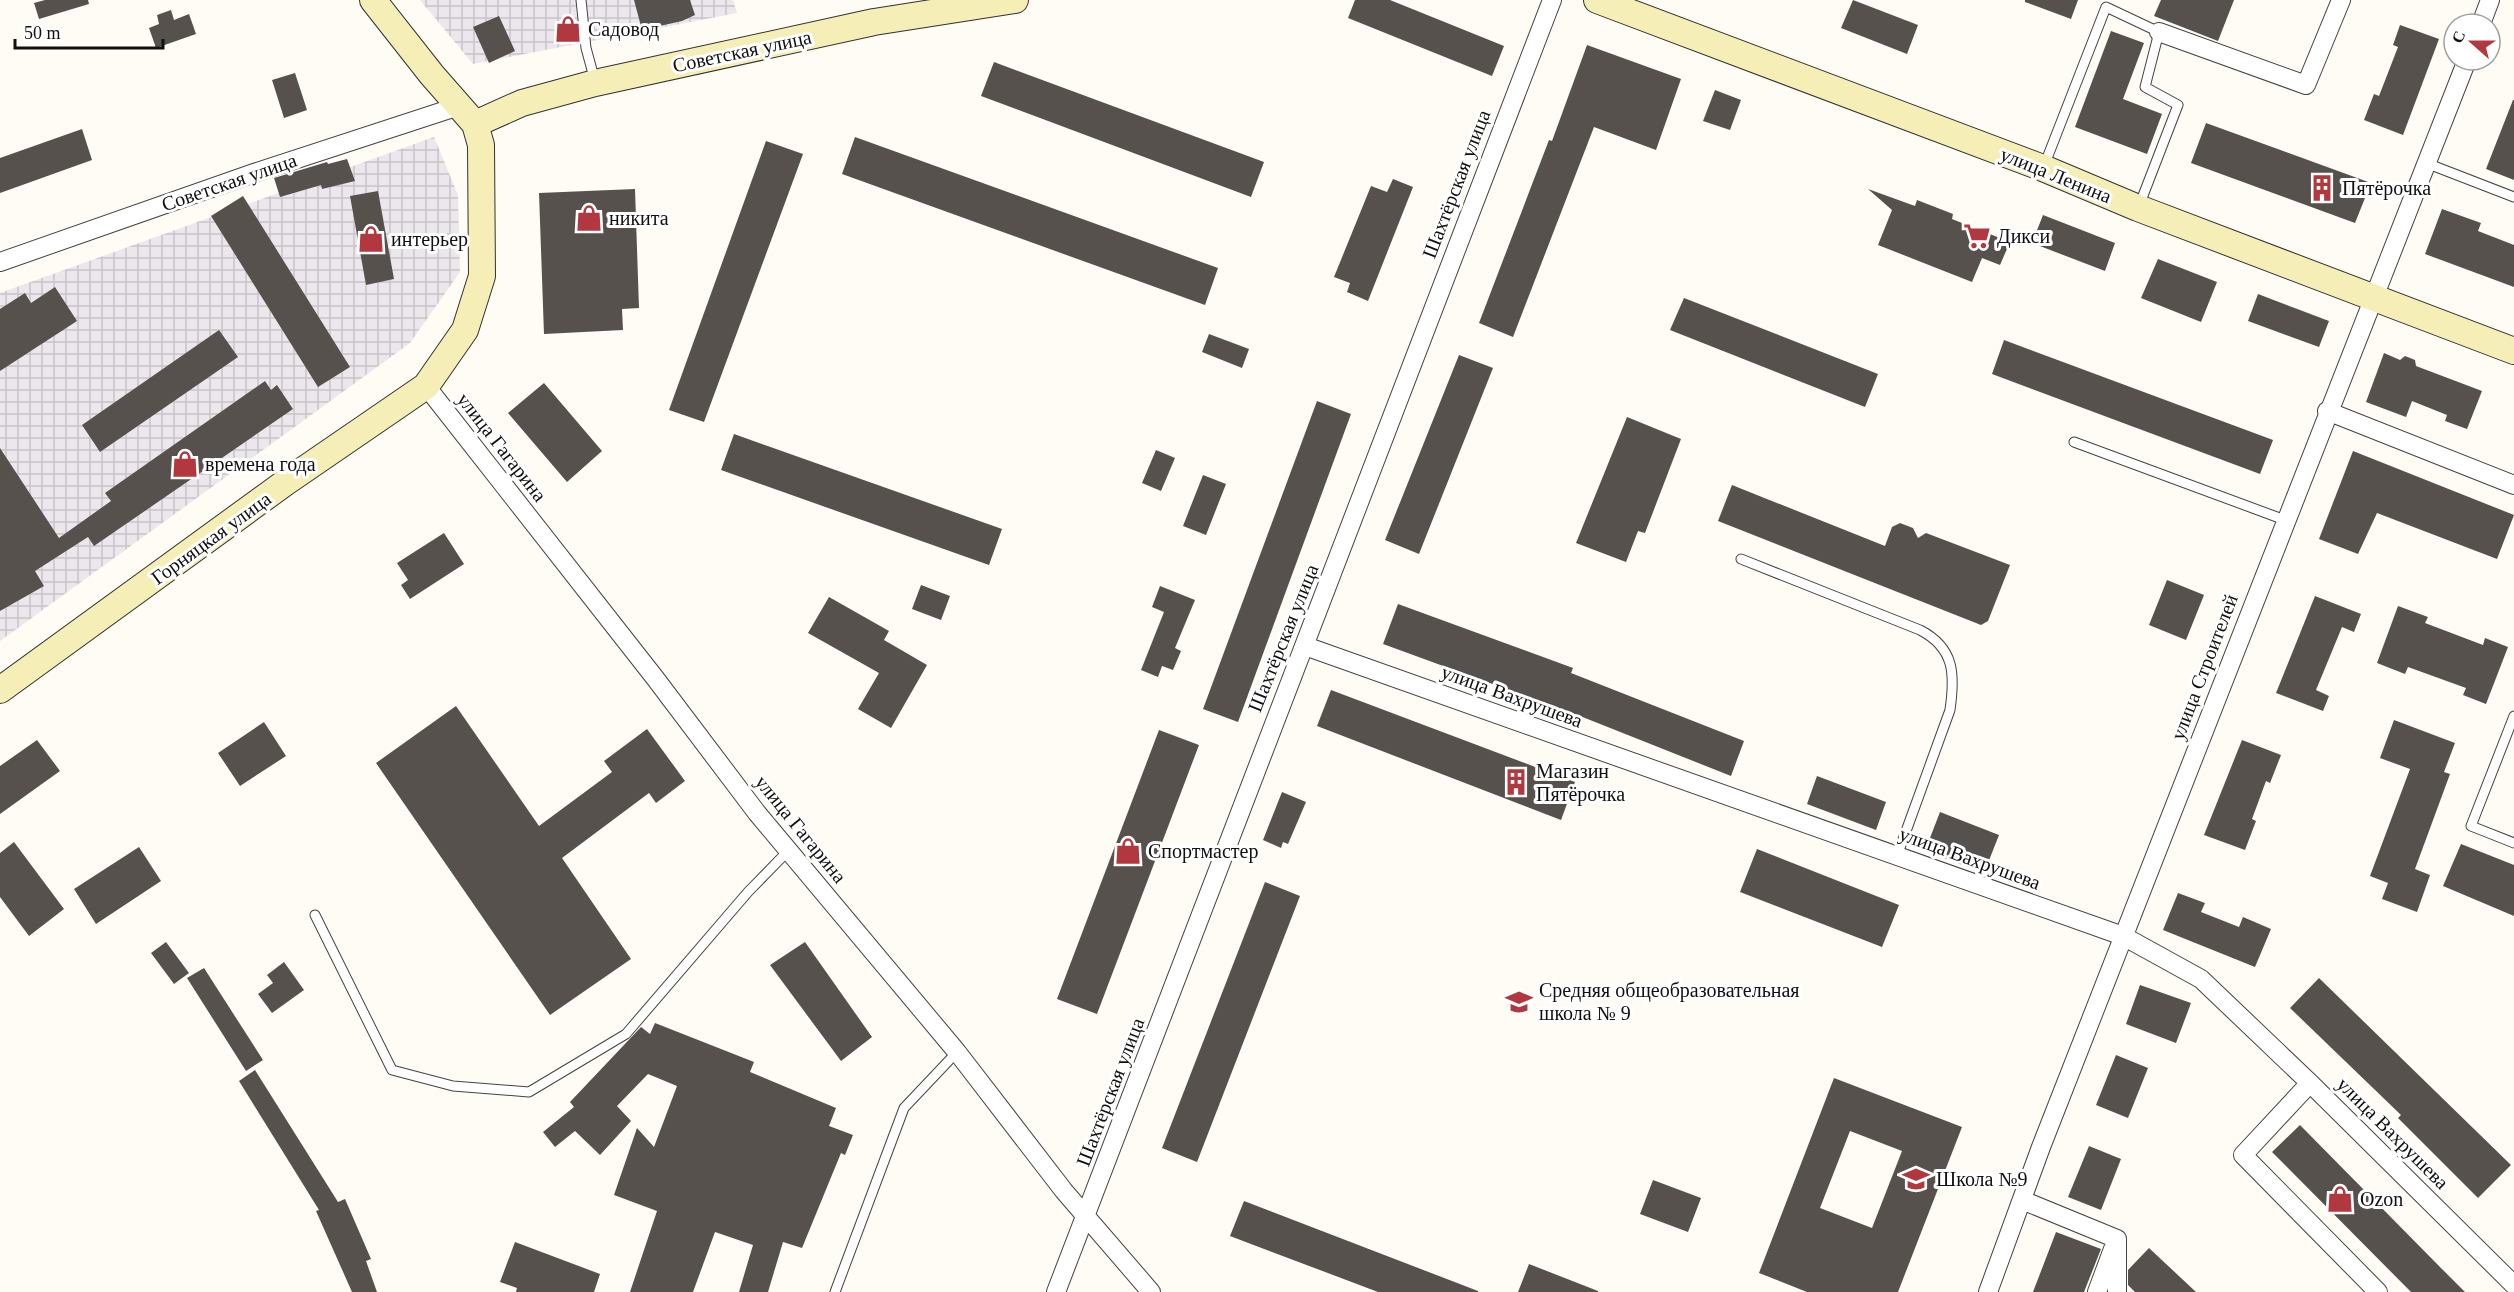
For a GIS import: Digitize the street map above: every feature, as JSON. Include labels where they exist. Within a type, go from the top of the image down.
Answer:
[{"type":"main road","points":[[373,0],[467,115]]},
{"type":"main road","name":"Советская улица","points":[[467,115],[595,83],[874,22],[1015,0]]},
{"type":"main road","name":"улица Ленина","points":[[1597,0],[2043,168],[2138,208],[2514,351]]},
{"type":"main road","name":"Горняцкая улица","points":[[0,690],[286,482],[426,387],[465,330],[482,276],[481,145],[467,115]]},
{"type":"street","name":"Шахтёрская улица","points":[[1056,1292],[1179,976],[1236,819],[1305,646],[1384,431],[1552,0]]},
{"type":"street","points":[[2159,32],[2306,85],[2341,0]]},
{"type":"street","name":"улица Строителей","points":[[1988,1292],[2123,936],[2327,411],[2462,72]]},
{"type":"street","name":"Советская улица","points":[[0,262],[254,173],[467,115]]},
{"type":"street","name":"улица Гагарина","points":[[426,387],[789,850],[957,1052],[1086,1216],[1151,1292]]},
{"type":"street","points":[[2327,411],[2514,485]]},
{"type":"street","name":"улица Вахрушева","points":[[1305,646],[2123,936],[2201,979],[2310,1083],[2514,1285]]},
{"type":"street","points":[[2310,1083],[2243,1155],[2378,1292]]},
{"type":"street","points":[[2022,1200],[2117,1239]]},
{"type":"street","points":[[2097,1292],[2117,1239]]},
{"type":"street","points":[[2117,1239],[2117,1292]]},
{"type":"lane","points":[[581,0],[586,48],[595,83]]},
{"type":"lane","points":[[2043,168],[2108,3],[2159,32],[2145,87],[2178,105],[2138,208]]},
{"type":"lane","points":[[2426,163],[2514,197]]},
{"type":"lane","points":[[2074,442],[2285,520]]},
{"type":"lane","points":[[1741,559],[1920,630],[1932,636],[1943,648],[1951,664],[1954,684],[1950,710],[1897,856]]},
{"type":"lane","points":[[2514,716],[2471,825],[2514,843]]},
{"type":"lane","points":[[315,915],[392,1070],[453,1086],[530,1092],[626,1034],[748,892],[789,850]]},
{"type":"lane","points":[[836,1292],[904,1108],[957,1052]]},
{"type":"shaded area","points":[[420,0],[733,0],[737,13],[473,64]]},
{"type":"shaded area","points":[[434,137],[458,195],[460,272],[410,343],[0,641],[0,293]]},
{"type":"building","points":[[45,0],[88,0],[89,4],[39,19],[34,3]]},
{"type":"building","points":[[634,0],[690,0],[695,15],[682,21],[642,30]]},
{"type":"building","points":[[1355,0],[1390,0],[1504,46],[1492,76],[1348,18]]},
{"type":"building","points":[[1853,0],[1918,25],[1907,54],[1841,28]]},
{"type":"building","points":[[2025,0],[2078,0],[2071,19],[2025,2]]},
{"type":"building","points":[[2161,0],[2234,0],[2218,41],[2154,16]]},
{"type":"building","points":[[171,10],[174,20],[189,14],[196,34],[156,48],[149,28],[159,24],[157,15]]},
{"type":"building","points":[[499,16],[515,51],[489,63],[473,27]]},
{"type":"building","points":[[2400,25],[2439,39],[2403,135],[2364,120],[2374,94],[2379,96],[2398,47],[2393,45]]},
{"type":"building","points":[[2111,31],[2144,43],[2123,99],[2162,114],[2147,154],[2075,127]]},
{"type":"building","points":[[1587,45],[1681,79],[1656,150],[1594,127],[1513,337],[1479,323],[1549,140],[1552,141]]},
{"type":"building","points":[[994,62],[1264,162],[1251,197],[981,96]]},
{"type":"building","points":[[295,73],[307,110],[284,118],[272,80]]},
{"type":"building","points":[[1715,90],[1741,100],[1730,130],[1703,121]]},
{"type":"building","points":[[2514,100],[2514,180],[2486,169]]},
{"type":"building","points":[[2206,123],[2371,183],[2355,223],[2191,163]]},
{"type":"building","points":[[82,129],[92,160],[0,193],[0,158]]},
{"type":"building","points":[[855,137],[1218,268],[1205,305],[842,174]]},
{"type":"building","points":[[766,141],[803,154],[704,422],[669,410]]},
{"type":"building","points":[[347,159],[355,181],[322,189],[321,185],[280,197],[274,178],[327,162],[328,164]]},
{"type":"building","points":[[1393,179],[1413,187],[1368,301],[1347,292],[1350,283],[1334,277],[1371,186],[1387,192]]},
{"type":"building","points":[[635,189],[639,308],[622,309],[623,330],[544,334],[539,193]]},
{"type":"building","points":[[1868,189],[1915,206],[1917,200],[1953,214],[1952,219],[2010,242],[2000,265],[1982,258],[1972,282],[1878,245],[1892,210]]},
{"type":"building","points":[[378,191],[394,279],[366,285],[350,196]]},
{"type":"building","points":[[243,196],[350,367],[318,387],[211,216]]},
{"type":"building","points":[[2442,209],[2481,223],[2478,231],[2514,245],[2514,287],[2425,254]]},
{"type":"building","points":[[2043,215],[2115,243],[2105,271],[2032,243]]},
{"type":"building","points":[[2158,259],[2217,282],[2201,322],[2141,298]]},
{"type":"building","points":[[55,287],[77,321],[0,371],[0,309],[25,293],[31,303]]},
{"type":"building","points":[[2258,294],[2329,321],[2319,347],[2248,321]]},
{"type":"building","points":[[1684,298],[1878,374],[1865,407],[1670,330]]},
{"type":"building","points":[[219,330],[238,357],[100,452],[82,425]]},
{"type":"building","points":[[1209,334],[1249,349],[1242,368],[1202,352]]},
{"type":"building","points":[[2004,340],[2273,440],[2260,474],[1992,374]]},
{"type":"building","points":[[2384,353],[2400,360],[2405,356],[2415,360],[2416,366],[2482,391],[2467,429],[2445,421],[2447,415],[2412,401],[2406,417],[2366,402]]},
{"type":"building","points":[[1459,355],[1493,368],[1419,554],[1385,540]]},
{"type":"building","points":[[265,381],[271,390],[277,385],[293,409],[94,546],[88,537],[35,571],[44,586],[0,611],[0,448],[59,538],[111,501],[105,493]]},
{"type":"building","points":[[544,383],[602,451],[567,482],[508,413]]},
{"type":"building","points":[[1317,401],[1351,414],[1238,722],[1203,709]]},
{"type":"building","points":[[1627,417],[1681,439],[1645,533],[1638,531],[1626,562],[1576,543]]},
{"type":"building","points":[[734,434],[1002,529],[989,565],[721,470]]},
{"type":"building","points":[[1156,450],[1175,458],[1161,491],[1142,483]]},
{"type":"building","points":[[2353,451],[2514,515],[2497,559],[2377,513],[2358,554],[2319,539]]},
{"type":"building","points":[[1203,475],[1226,484],[1206,535],[1183,526]]},
{"type":"building","points":[[1732,485],[1885,546],[1892,527],[1900,523],[1913,528],[1918,538],[1926,533],[2010,565],[1988,621],[1981,625],[1718,521]]},
{"type":"building","points":[[444,533],[464,564],[410,599],[401,585],[408,580],[397,563]]},
{"type":"building","points":[[2167,580],[2204,595],[2186,640],[2149,625]]},
{"type":"building","points":[[921,585],[950,596],[941,620],[912,609]]},
{"type":"building","points":[[1160,586],[1195,600],[1175,648],[1181,651],[1173,670],[1162,666],[1158,677],[1141,670],[1164,612],[1152,607]]},
{"type":"building","points":[[2315,596],[2361,614],[2354,632],[2342,627],[2316,690],[2329,696],[2323,711],[2276,693]]},
{"type":"building","points":[[829,597],[889,631],[884,640],[927,665],[891,728],[858,709],[879,673],[808,633]]},
{"type":"building","points":[[1398,604],[1573,668],[1571,673],[1744,741],[1731,776],[1580,716],[1383,644]]},
{"type":"building","points":[[2398,606],[2428,617],[2425,623],[2483,645],[2485,638],[2508,647],[2486,704],[2463,695],[2466,688],[2408,667],[2405,674],[2377,663]]},
{"type":"building","points":[[1331,690],[1575,782],[1561,820],[1317,726]]},
{"type":"building","points":[[456,706],[539,826],[612,772],[604,761],[647,729],[685,781],[656,803],[649,793],[562,858],[631,959],[550,1015],[376,763]]},
{"type":"building","points":[[2394,720],[2455,743],[2444,772],[2450,774],[2415,869],[2430,875],[2417,912],[2382,899],[2388,883],[2370,876],[2410,769],[2380,758]]},
{"type":"building","points":[[264,722],[286,756],[240,786],[218,753]]},
{"type":"building","points":[[1159,730],[1199,745],[1097,1014],[1057,999]]},
{"type":"building","points":[[37,740],[60,771],[0,814],[0,766]]},
{"type":"building","points":[[2242,740],[2281,755],[2270,783],[2266,781],[2252,819],[2256,821],[2245,850],[2204,835]]},
{"type":"building","points":[[1817,776],[1886,802],[1876,830],[1807,804]]},
{"type":"building","points":[[1282,792],[1306,802],[1288,844],[1283,842],[1281,848],[1263,840]]},
{"type":"building","points":[[1940,812],[1999,835],[1984,873],[1925,851]]},
{"type":"building","points":[[14,842],[64,909],[29,936],[0,897],[0,853]]},
{"type":"building","points":[[2461,844],[2514,865],[2514,916],[2443,886]]},
{"type":"building","points":[[139,847],[161,881],[96,924],[74,889]]},
{"type":"building","points":[[1757,849],[1899,905],[1882,947],[1740,892]]},
{"type":"building","points":[[1265,882],[1300,896],[1197,1162],[1162,1148]]},
{"type":"building","points":[[2178,893],[2205,903],[2201,912],[2239,927],[2243,917],[2271,929],[2255,967],[2163,930]]},
{"type":"building","points":[[166,942],[189,973],[174,984],[151,953]]},
{"type":"building","points":[[805,942],[872,1037],[841,1061],[770,965]]},
{"type":"building","points":[[284,962],[304,990],[272,1013],[258,994],[273,983],[267,975]]},
{"type":"building","points":[[204,968],[263,1060],[246,1071],[187,978]]},
{"type":"building","points":[[2319,978],[2511,1165],[2478,1198],[2398,1118],[2401,1115],[2290,1008]]},
{"type":"building","points":[[2140,985],[2191,1003],[2176,1043],[2126,1024]]},
{"type":"building","points":[[655,1023],[754,1062],[750,1072],[836,1108],[829,1126],[853,1135],[845,1155],[841,1153],[802,1248],[783,1242],[768,1292],[739,1292],[753,1245],[715,1232],[693,1292],[630,1292],[657,1211],[614,1195],[637,1128],[654,1147],[677,1086],[648,1074],[617,1106],[631,1121],[600,1155],[575,1131],[555,1147],[543,1132],[574,1107],[570,1102],[641,1027],[650,1034]]},
{"type":"building","points":[[2116,1055],[2148,1068],[2128,1118],[2096,1105]]},
{"type":"building","points":[[255,1070],[338,1202],[345,1199],[371,1259],[366,1261],[377,1292],[352,1292],[316,1211],[319,1210],[239,1081]]},
{"type":"building","name":"Школа №9","points":[[1834,1078],[1962,1127],[1898,1292],[1807,1292],[1759,1273]],"holes":[[[1850,1131],[1902,1151],[1872,1228],[1820,1208]]]},
{"type":"building","points":[[2300,1125],[2465,1292],[2411,1292],[2272,1152]]},
{"type":"building","points":[[2089,1146],[2121,1159],[2101,1210],[2068,1197]]},
{"type":"building","points":[[1653,1180],[1701,1198],[1688,1232],[1640,1214]]},
{"type":"building","points":[[1244,1201],[1478,1292],[1378,1292],[1230,1236]]},
{"type":"building","points":[[2056,1232],[2101,1249],[2084,1292],[2033,1292]]},
{"type":"building","points":[[515,1242],[600,1274],[594,1292],[516,1292],[517,1288],[500,1282]]},
{"type":"building","points":[[2149,1248],[2196,1292],[2135,1292],[2128,1285],[2128,1270]]},
{"type":"building","points":[[1529,1264],[1598,1291],[1598,1292],[1518,1292]]},
{"type":"place","name":"Садовод","points":[[568,29]]},
{"type":"place","name":"Пятёрочка","points":[[2322,188]]},
{"type":"place","name":"никита","points":[[589,218]]},
{"type":"place","name":"Дикси","points":[[1977,236]]},
{"type":"place","name":"интерьер","points":[[371,239]]},
{"type":"place","name":"времена года","points":[[185,464]]},
{"type":"place","name":"Магазин Пятёрочка","points":[[1516,782]]},
{"type":"place","name":"Спортмастер","points":[[1128,851]]},
{"type":"place","name":"Средняя общеобразовательная школа № 9","points":[[1519,1002]]},
{"type":"place","name":"Школа №9","points":[[1916,1179]]},
{"type":"place","name":"Ozon","points":[[2340,1199]]}]
